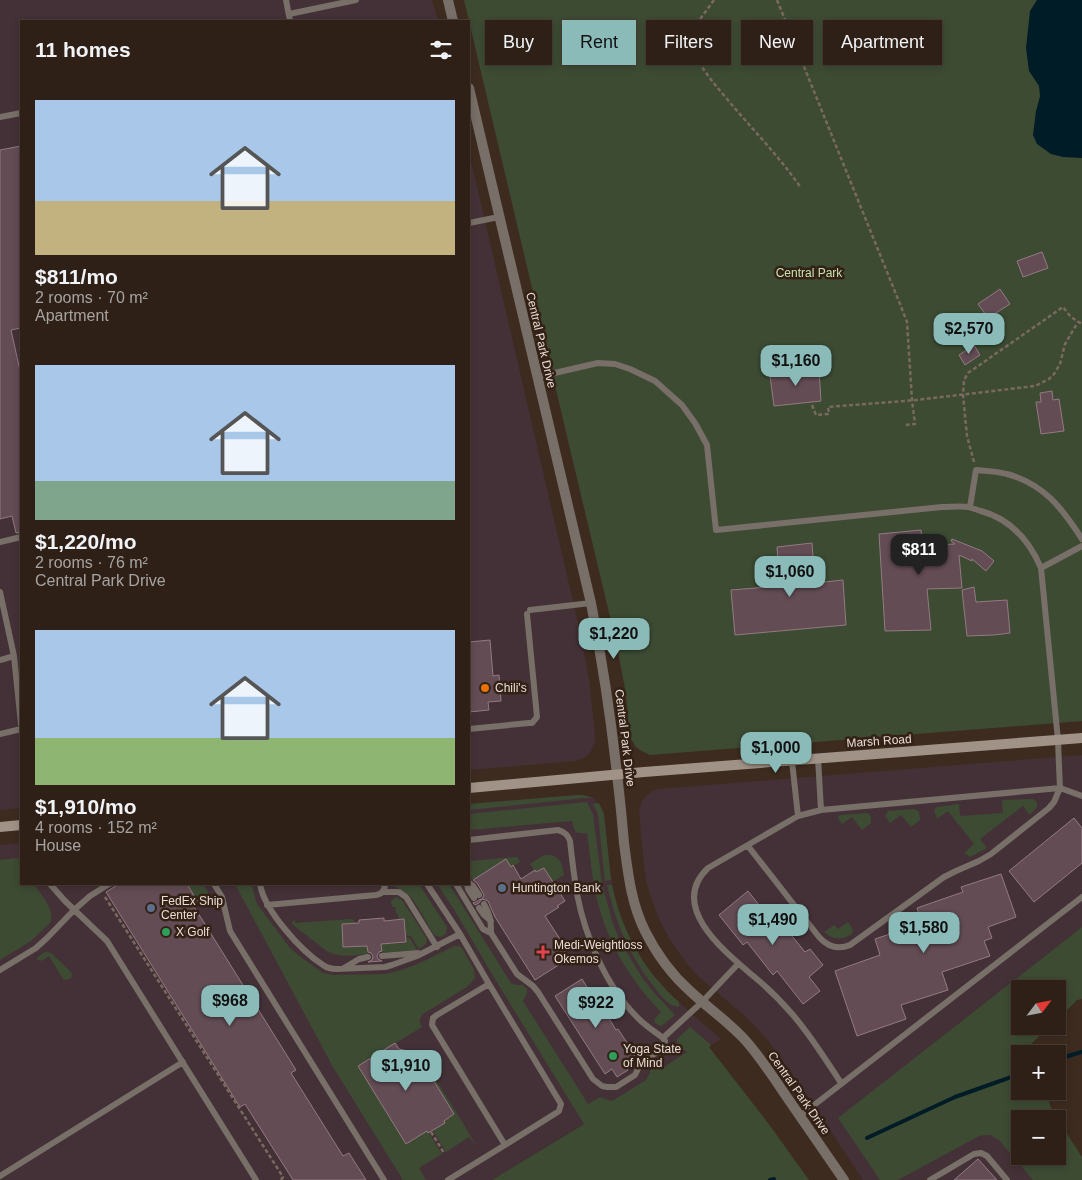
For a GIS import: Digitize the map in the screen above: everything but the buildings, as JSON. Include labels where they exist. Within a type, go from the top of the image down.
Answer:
[{"type":"main road","name":"Marsh Road","points":[[470,788],[818,758],[1082,738]]},
{"type":"main road","points":[[0,827],[20,826]]},
{"type":"street","points":[[448,0],[453,20]]},
{"type":"street","name":"Central Park Drive","points":[[470,92],[591,603],[604,670],[627,870],[636,910],[653,947],[663,962],[702,1002],[719,1015],[746,1041],[844,1180]]},
{"type":"lane","points":[[286,0],[290,20]]},
{"type":"lane","points":[[289,14],[356,0]]},
{"type":"lane","points":[[0,117],[20,113]]},
{"type":"lane","points":[[470,223],[499,217]]},
{"type":"lane","points":[[537,377],[598,363],[615,364],[654,381],[682,405],[707,445],[716,530],[942,507],[970,508],[993,514],[1012,527],[1027,543],[1041,568],[1058,740],[1060,788],[1050,808],[992,854],[944,877],[850,945],[841,948],[829,946],[819,937],[748,846]]},
{"type":"lane","points":[[970,508],[976,470],[1006,473],[1030,482],[1054,501],[1069,518],[1082,539]]},
{"type":"lane","points":[[0,542],[20,537]]},
{"type":"lane","points":[[1041,568],[1082,546]]},
{"type":"lane","points":[[0,592],[14,656],[20,714]]},
{"type":"lane","points":[[470,728],[532,723],[537,717],[528,612],[591,603]]},
{"type":"lane","points":[[0,660],[14,656]]},
{"type":"lane","points":[[0,734],[20,729]]},
{"type":"lane","points":[[818,758],[821,810]]},
{"type":"lane","points":[[792,761],[798,816]]},
{"type":"lane","points":[[841,1083],[809,1034],[794,1016],[759,980],[738,964],[708,931],[696,911],[694,889],[699,878],[708,868],[798,816],[821,810],[1060,788],[1082,796]]},
{"type":"lane","points":[[457,885],[483,929],[490,933],[517,974],[538,992],[597,1083],[607,1087],[616,1087],[635,1075],[643,1062],[664,1048],[665,1041],[663,1038],[649,1028],[628,1007],[614,987],[597,954],[582,915],[570,841],[565,833],[558,830],[470,840]]},
{"type":"lane","points":[[470,884],[473,886],[476,897]]},
{"type":"lane","points":[[51,885],[107,941],[256,1180]]},
{"type":"lane","points":[[0,970],[44,942],[74,910],[90,896],[107,885]]},
{"type":"lane","points":[[215,885],[222,897],[230,931],[384,1180]]},
{"type":"lane","points":[[260,885],[267,904],[293,940],[324,966],[331,968],[385,967],[437,947],[460,934]]},
{"type":"lane","points":[[383,892],[384,885]]},
{"type":"lane","points":[[428,885],[460,934],[561,1104],[559,1111],[448,1180]]},
{"type":"lane","points":[[267,904],[399,892],[406,897],[437,947]]},
{"type":"lane","points":[[800,1116],[1082,897]]},
{"type":"lane","points":[[482,906],[484,915],[491,921],[490,933]]},
{"type":"lane","points":[[382,956],[423,953]]},
{"type":"lane","points":[[343,969],[358,958],[368,957]]},
{"type":"lane","points":[[663,1038],[702,1002],[738,964]]},
{"type":"lane","points":[[489,984],[436,1015],[432,1025],[505,1145]]},
{"type":"lane","points":[[0,1176],[182,1062]]},
{"type":"lane","points":[[930,1180],[974,1154],[981,1153],[987,1156],[1007,1180]]},
{"type":"path","points":[[714,0],[695,26],[689,41],[695,56],[704,72],[747,124],[789,170],[801,188]]},
{"type":"path","points":[[777,0],[907,322],[915,424],[906,425]]},
{"type":"path","points":[[976,470],[967,436],[963,395],[964,380],[968,373],[1063,307],[1082,324]]},
{"type":"path","points":[[812,404],[816,415],[829,414],[828,407],[914,400],[1036,386],[1049,379],[1060,364],[1065,344],[1078,322]]},
{"type":"path","points":[[102,888],[105,899],[282,1177],[281,1180]]},
{"type":"path","points":[[431,1132],[444,1153]]},
{"type":"shaded area","points":[[0,0],[432,0],[438,20],[20,20],[20,808],[0,810]]},
{"type":"shaded area","points":[[470,156],[578,623],[589,678],[595,741],[587,756],[575,761],[470,770]]},
{"type":"shaded area","points":[[1082,755],[1082,927],[1014,980],[1011,980],[1011,983],[930,1046],[1011,1145],[1011,1165],[1030,1165],[1047,1180],[863,1180],[768,1040],[744,1015],[698,976],[687,964],[660,921],[647,885],[639,811],[642,801],[646,796],[658,789]]},
{"type":"shaded area","points":[[578,795],[593,798],[599,804],[604,814],[614,893],[628,934],[648,969],[674,998],[721,1039],[492,1180],[0,1180],[0,845],[20,843],[20,885],[470,885],[470,804]]},
{"type":"green space","name":"Central Park","points":[[464,0],[1082,0],[1082,721],[650,755],[636,747],[630,737],[626,694],[617,646]]},
{"type":"green space","points":[[578,795],[593,798],[470,810],[470,804]]},
{"type":"green space","points":[[1033,799],[1037,802],[1037,807],[1030,815],[1023,806],[980,839],[987,848],[970,857],[964,853],[974,844],[948,811],[937,819],[934,810],[937,807],[959,804],[960,816],[1003,813],[1002,800]]},
{"type":"green space","points":[[587,802],[593,814],[602,884],[613,924],[621,943],[643,979],[675,1015],[663,1025],[660,1026],[655,1023],[654,1020],[661,1012],[628,971],[611,940],[599,907],[587,833],[576,832],[572,821],[470,830],[470,814]]},
{"type":"green space","points":[[599,803],[604,814],[611,880],[605,881],[598,814],[593,804]]},
{"type":"green space","points":[[915,809],[919,812],[920,820],[911,827],[901,815],[890,823],[885,816],[888,811]]},
{"type":"green space","points":[[868,813],[871,816],[871,823],[862,830],[852,817],[842,824],[838,818],[841,815]]},
{"type":"green space","points":[[544,855],[557,857],[562,866],[564,875],[553,882],[544,868],[536,872],[530,864]]},
{"type":"green space","points":[[517,857],[520,862],[511,867],[506,859],[473,880],[470,875],[470,861]]},
{"type":"green space","points":[[18,858],[20,861],[20,885],[35,885],[47,903],[51,918],[50,923],[31,941],[0,960],[0,860]]},
{"type":"green space","points":[[188,885],[204,885],[211,897],[194,907],[193,905],[198,901]]},
{"type":"green space","points":[[236,885],[252,885],[257,904],[290,948],[323,973],[334,975],[385,974],[412,966],[454,946],[462,948],[474,970],[475,978],[467,987],[423,1014],[420,1020],[422,1027],[358,1066],[406,1144],[427,1131],[442,1154],[419,1168],[426,1180],[403,1180],[333,1067]]},
{"type":"green space","points":[[394,885],[420,885],[447,927],[446,934],[441,937],[434,935],[410,896]]},
{"type":"green space","points":[[438,885],[450,885],[511,983],[523,985],[527,989],[523,1001],[588,1104],[600,1097],[611,1101],[614,1100],[646,1080],[651,1066],[661,1069],[687,1052],[679,1045],[677,1039],[690,1027],[711,1045],[709,1047],[809,1180],[492,1180],[584,1124]]},
{"type":"green space","points":[[607,885],[612,885],[621,918],[636,949],[655,977],[679,1002],[679,1007],[671,1005],[664,999],[638,964],[625,940]]},
{"type":"green space","points":[[396,897],[402,900],[427,939],[426,944],[419,949],[411,936],[405,935],[404,919],[399,919],[395,907],[392,907],[391,901]]},
{"type":"green space","points":[[352,919],[356,923],[342,924],[343,947],[367,946],[368,954],[343,956],[333,954],[292,924],[295,920],[295,923]]},
{"type":"green space","points":[[848,922],[853,930],[852,934],[848,936],[834,938],[824,932],[834,925],[838,929]]},
{"type":"green space","points":[[1082,927],[1082,999],[1077,1000],[1066,1011],[1066,980],[1014,980]]},
{"type":"green space","points":[[406,937],[410,938],[417,950],[382,953],[381,944],[406,943]]},
{"type":"green space","points":[[45,952],[51,953],[71,972],[71,978],[63,979],[49,956],[41,961],[37,960]]},
{"type":"green space","points":[[1011,983],[1011,1035],[1041,1035],[1030,1045],[1011,1045],[1011,1100],[1048,1100],[1052,1110],[1011,1110],[1011,1154],[999,1140],[990,1135],[979,1136],[898,1180],[880,1180],[838,1118]]},
{"type":"green space","points":[[414,1050],[418,1051],[476,1146],[469,1137],[446,1152],[433,1131],[454,1114],[418,1055],[409,1053]]},
{"type":"green space","points":[[1066,1132],[1082,1157],[1082,1180],[1033,1180],[1020,1165],[1066,1165]]},
{"type":"water","points":[[1037,0],[1082,0],[1082,158],[1051,154],[1037,144],[1033,135],[1040,96],[1039,86],[1029,71],[1026,48],[1030,11]]},
{"type":"waterway","points":[[1066,1057],[1082,1052]]},
{"type":"waterway","points":[[867,1138],[955,1097],[1011,1077]]},
{"type":"waterway","points":[[770,1180],[774,1179]]},
{"type":"place","name":"Chili's","points":[[485,688]]},
{"type":"place","name":"Huntington Bank","points":[[502,888]]},
{"type":"place","name":"FedEx Ship Center","points":[[151,908]]},
{"type":"place","name":"X Golf","points":[[166,932]]},
{"type":"place","name":"Medi-Weightloss Okemos","points":[[543,952]]},
{"type":"place","name":"Yoga State of Mind","points":[[613,1056]]}]
